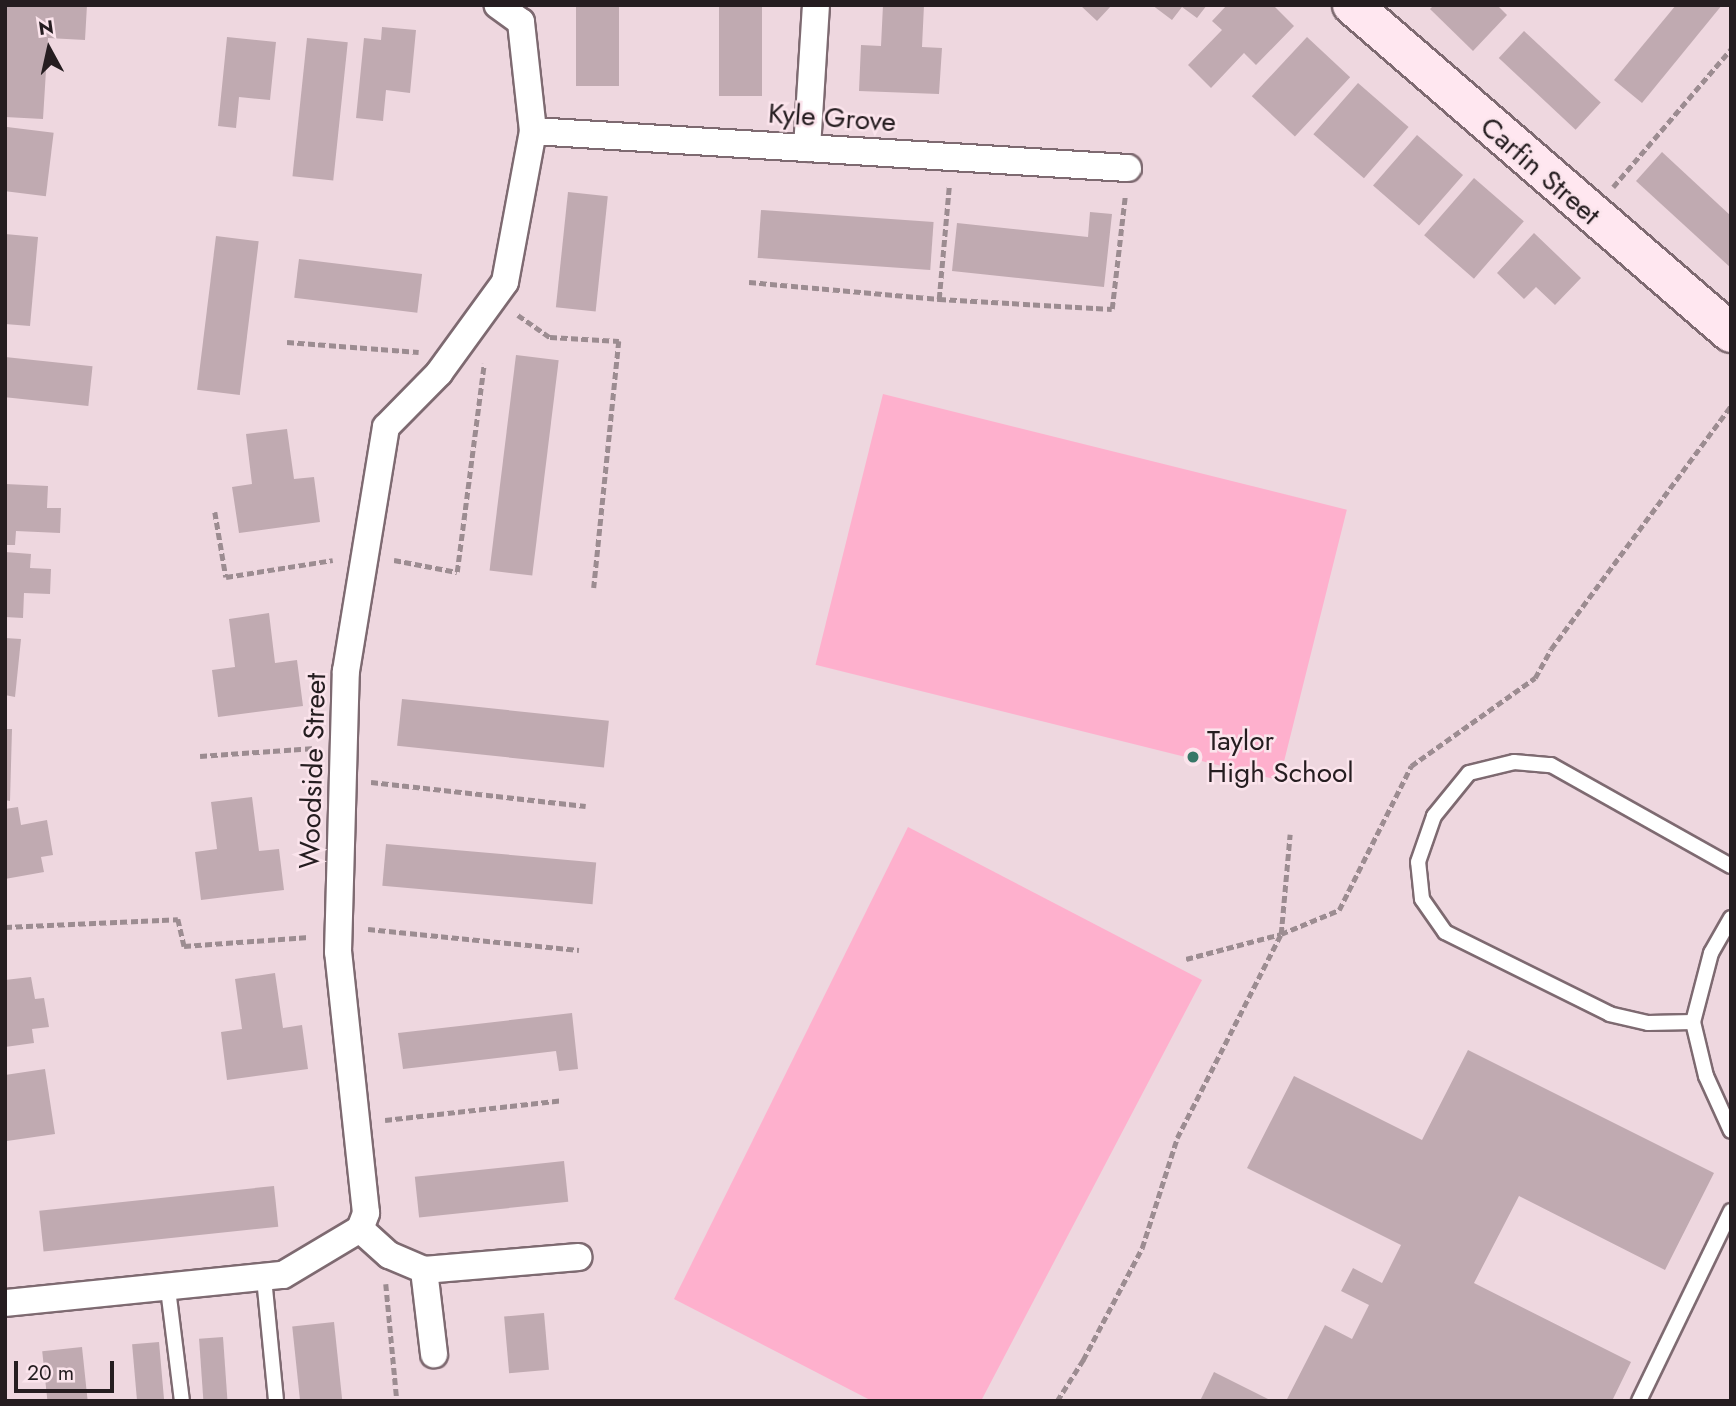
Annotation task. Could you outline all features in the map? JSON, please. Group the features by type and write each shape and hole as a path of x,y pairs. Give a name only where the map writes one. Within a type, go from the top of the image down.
{"main road":[{"name":"Carfin Street","path":"1352,5 1590,214 1731,333"}],"street":[{"name":"Woodside Street","path":"360,1229 366,1213 339,926 346,671 386,427 452,355 505,282 533,131 521,22 498,5"},
{"path":"807,148 816,5"},
{"name":"Kyle Grove","path":"533,131 1128,168"},
{"path":"5,1303 264,1278 303,1265 360,1229 389,1255 424,1270 578,1257"},
{"path":"424,1270 434,1354"}],"lane":[{"path":"1693,1022 1648,1023 1611,1014 1445,932 1422,899 1418,862 1434,816 1469,773 1514,762 1551,765 1731,866"},
{"path":"1731,918 1711,953 1693,1022 1706,1076 1731,1132"},
{"path":"1639,1401 1731,1211"},
{"path":"264,1278 276,1401"},
{"path":"168,1289 181,1401"}],"path":[{"path":"1590,214 1731,49"},
{"path":"939,299 953,157"},
{"path":"749,282 939,299 1112,309 1128,168"},
{"path":"493,298 550,337 619,341 594,588"},
{"path":"287,342 452,355"},
{"path":"1186,959 1281,934 1339,911 1411,766 1535,678 1551,649 1731,406"},
{"path":"200,757 344,745"},
{"path":"343,779 586,806"},
{"path":"1057,1401 1083,1360 1142,1248 1177,1138 1281,934 1290,834"},
{"path":"5,927 178,919 184,946 311,937 339,926 579,950"},
{"path":"358,1122 562,1100"},
{"path":"389,1255 386,1286 397,1401"}],"shaded area":[{"path":"883,394 1347,510 1279,780 816,665"},
{"path":"908,827 1202,980 981,1401 872,1401 674,1299"}],"building":[{"path":"5,5 87,5 85,40 48,38 43,119 5,117"},
{"path":"576,5 619,5 619,86 576,86"},
{"path":"719,5 762,5 762,96 719,96"},
{"path":"883,5 924,5 922,47 942,48 939,94 859,91 861,45 881,46"},
{"path":"1080,5 1112,5 1097,21"},
{"path":"1152,5 1207,5 1197,18 1182,7 1172,20"},
{"path":"1227,5 1273,5 1294,26 1256,65 1244,53 1211,88 1188,65 1222,30 1212,21"},
{"path":"1434,5 1497,5 1507,15 1473,51 1430,9"},
{"path":"1676,5 1722,5 1642,103 1614,80"},
{"path":"382,27 416,30 410,93 386,90 383,121 356,118 364,38 381,40"},
{"path":"1524,31 1601,103 1576,130 1499,58"},
{"path":"227,37 276,42 270,100 239,97 236,128 218,126"},
{"path":"1307,37 1350,77 1295,136 1252,96"},
{"path":"307,38 348,42 333,181 292,176"},
{"path":"1358,83 1409,127 1364,178 1313,134"},
{"path":"7,127 54,133 46,196 5,191"},
{"path":"1417,135 1463,175 1419,226 1373,186"},
{"path":"1662,152 1731,216 1731,268 1636,181"},
{"path":"1474,178 1524,221 1474,279 1424,235"},
{"path":"568,192 608,196 596,312 556,307"},
{"path":"761,210 934,222 930,270 758,258"},
{"path":"1090,212 1112,214 1104,287 952,271 957,223 1088,237"},
{"path":"1534,233 1581,278 1555,305 1536,287 1524,299 1497,273"},
{"path":"5,234 38,237 30,326 5,324"},
{"path":"216,236 259,241 240,395 197,390"},
{"path":"299,259 422,274 417,313 294,298"},
{"path":"516,355 559,360 532,576 490,570"},
{"path":"5,357 93,366 88,406 5,397"},
{"path":"287,429 294,479 314,477 320,522 239,533 232,487 252,484 246,434"},
{"path":"5,484 48,486 47,508 61,508 60,533 16,531 15,545 5,545"},
{"path":"5,552 31,554 30,568 51,569 50,594 24,593 23,618 5,617"},
{"path":"269,613 275,663 297,660 303,706 218,717 212,670 235,667 229,619"},
{"path":"5,638 21,639 15,697 5,695"},
{"path":"402,699 609,721 604,767 397,746"},
{"path":"5,729 12,729 10,801 5,800"},
{"path":"252,797 259,851 279,849 284,890 201,900 195,852 217,849 211,802"},
{"path":"18,807 21,825 47,820 53,855 41,857 44,872 5,879 5,809"},
{"path":"386,844 596,862 593,904 382,886"},
{"path":"275,973 283,1028 302,1025 308,1069 227,1080 221,1032 242,1029 235,979"},
{"path":"31,977 35,999 44,998 49,1027 32,1029 34,1043 5,1047 5,980"},
{"path":"572,1013 578,1069 559,1071 556,1051 403,1069 398,1033"},
{"path":"1468,1050 1714,1173 1665,1270 1519,1196 1474,1283 1631,1362 1612,1401 1286,1401 1325,1325 1352,1339 1369,1305 1341,1291 1353,1268 1382,1283 1401,1245 1247,1168 1294,1076 1422,1140"},
{"path":"45,1069 55,1134 7,1141 5,1075"},
{"path":"564,1161 568,1202 419,1217 415,1177"},
{"path":"274,1186 278,1227 44,1251 39,1211"},
{"path":"544,1313 549,1370 509,1373 504,1316"},
{"path":"334,1322 342,1401 300,1401 292,1326"},
{"path":"223,1337 227,1401 203,1401 199,1339"},
{"path":"159,1342 164,1401 137,1401 132,1344"},
{"path":"82,1347 88,1401 47,1401 42,1351"},
{"path":"1214,1372 1272,1401 1200,1401"}],"place":[{"name":"Taylor High School","path":"1193,757"}]}
